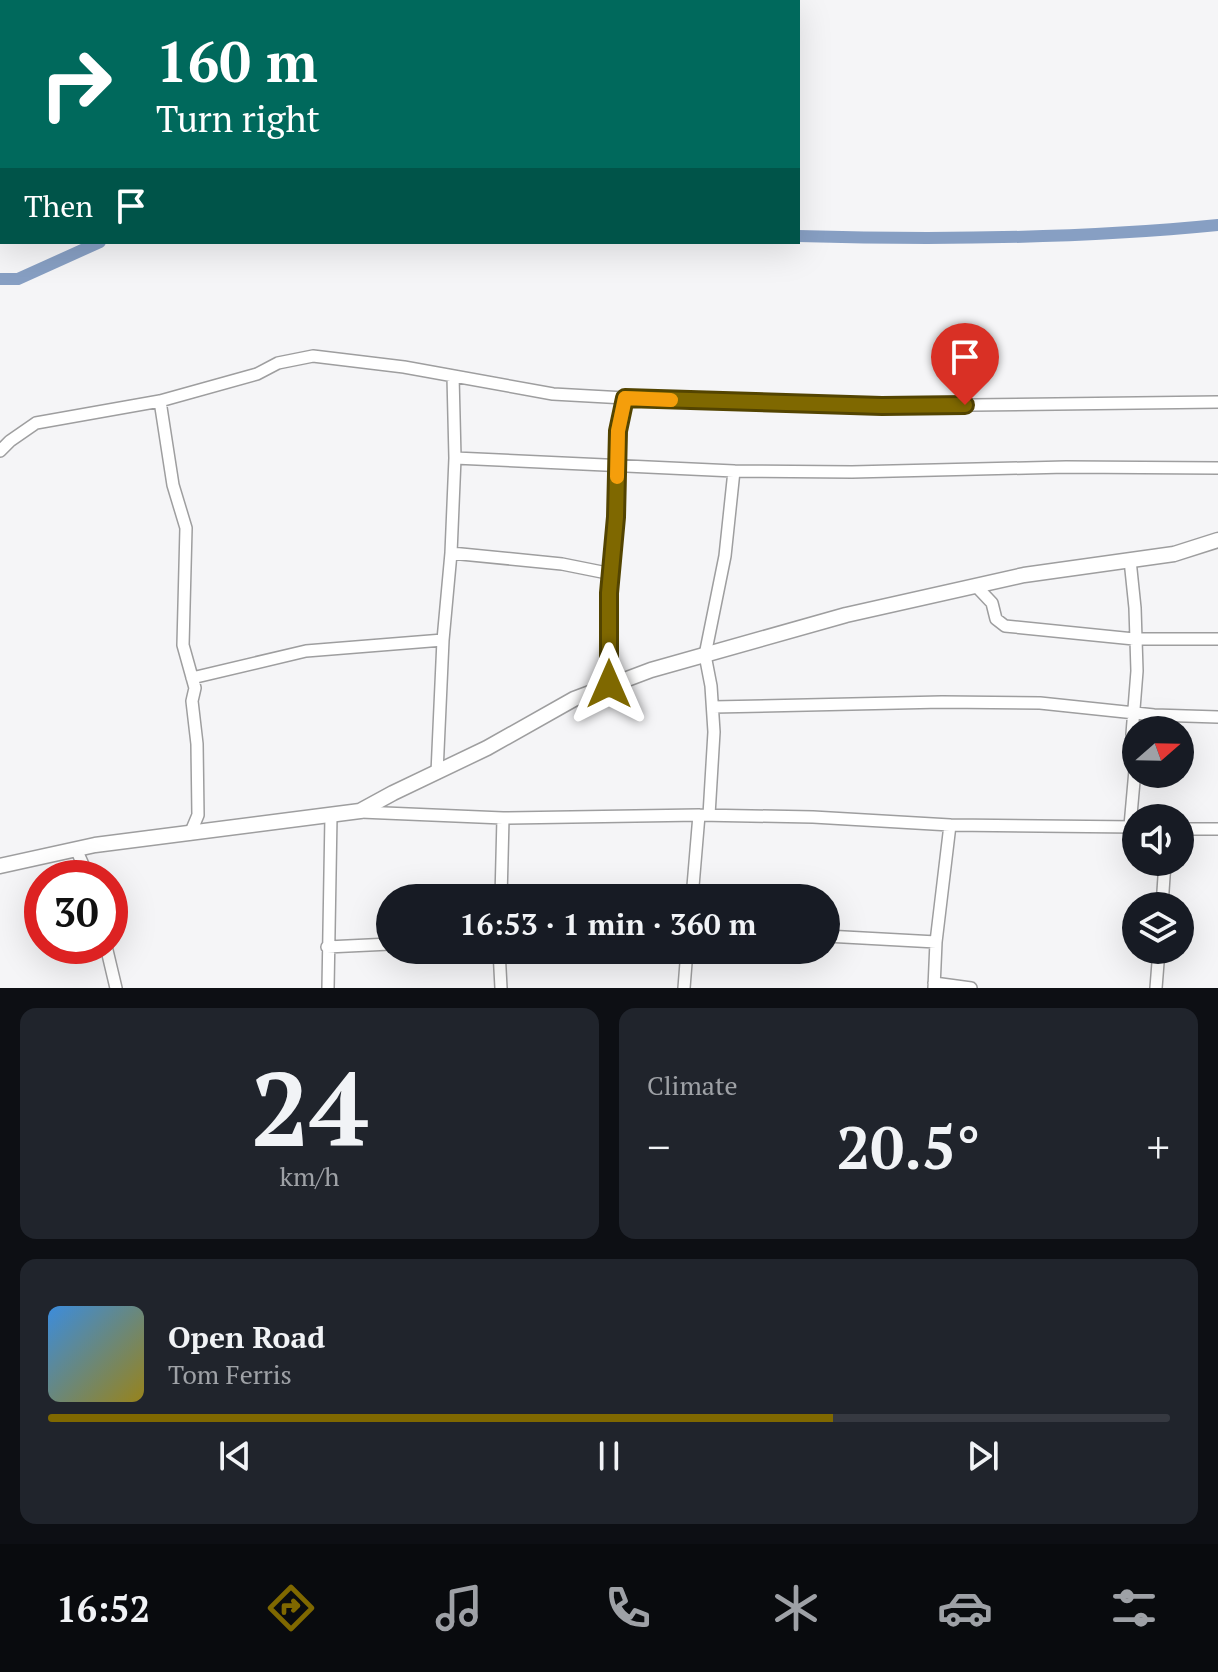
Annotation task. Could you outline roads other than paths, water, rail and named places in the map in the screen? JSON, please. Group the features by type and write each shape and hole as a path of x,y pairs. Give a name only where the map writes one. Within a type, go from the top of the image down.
{"main road":[{"path":"0,866 76,849 360,811 487,748 574,699 609,684 846,615 1073,566 1174,554 1218,540"}],"street":[{"path":"0,451 36,423 160,401 257,374 278,363 313,356 553,394 625,398 882,406 1218,402"},
{"path":"437,773 455,458 453,376"},
{"path":"609,684 609,593 618,431 625,398"},
{"path":"160,401 173,485 186,528 183,645 195,688 192,701 197,744 198,815 190,834"},
{"path":"455,458 734,471 1218,468"},
{"path":"694,884 704,815 713,707 705,655 725,556 734,471"},
{"path":"451,553 562,564 612,574"},
{"path":"1130,560 1137,671 1132,734 1134,804"},
{"path":"976,586 992,603 996,619 1005,626 1134,639 1218,639"},
{"path":"192,678 306,651 443,640"},
{"path":"713,707 1040,703 1135,713 1218,717"},
{"path":"360,811 503,818 704,815 813,817 950,825 1122,826"},
{"path":"328,988 331,816"},
{"path":"501,884 503,818"},
{"path":"950,825 934,985 971,988"},
{"path":"1194,829 1218,829"},
{"path":"76,849 81,860"},
{"path":"840,937 936,942"},
{"path":"327,947 376,945"},
{"path":"110,964 116,988"},
{"path":"500,964 501,988"},
{"path":"684,988 686,964"},
{"path":"1156,988 1158,964"}],"waterway":[{"path":"800,236 1008,237 1218,225"},
{"path":"0,279 18,279 96,244"}]}
